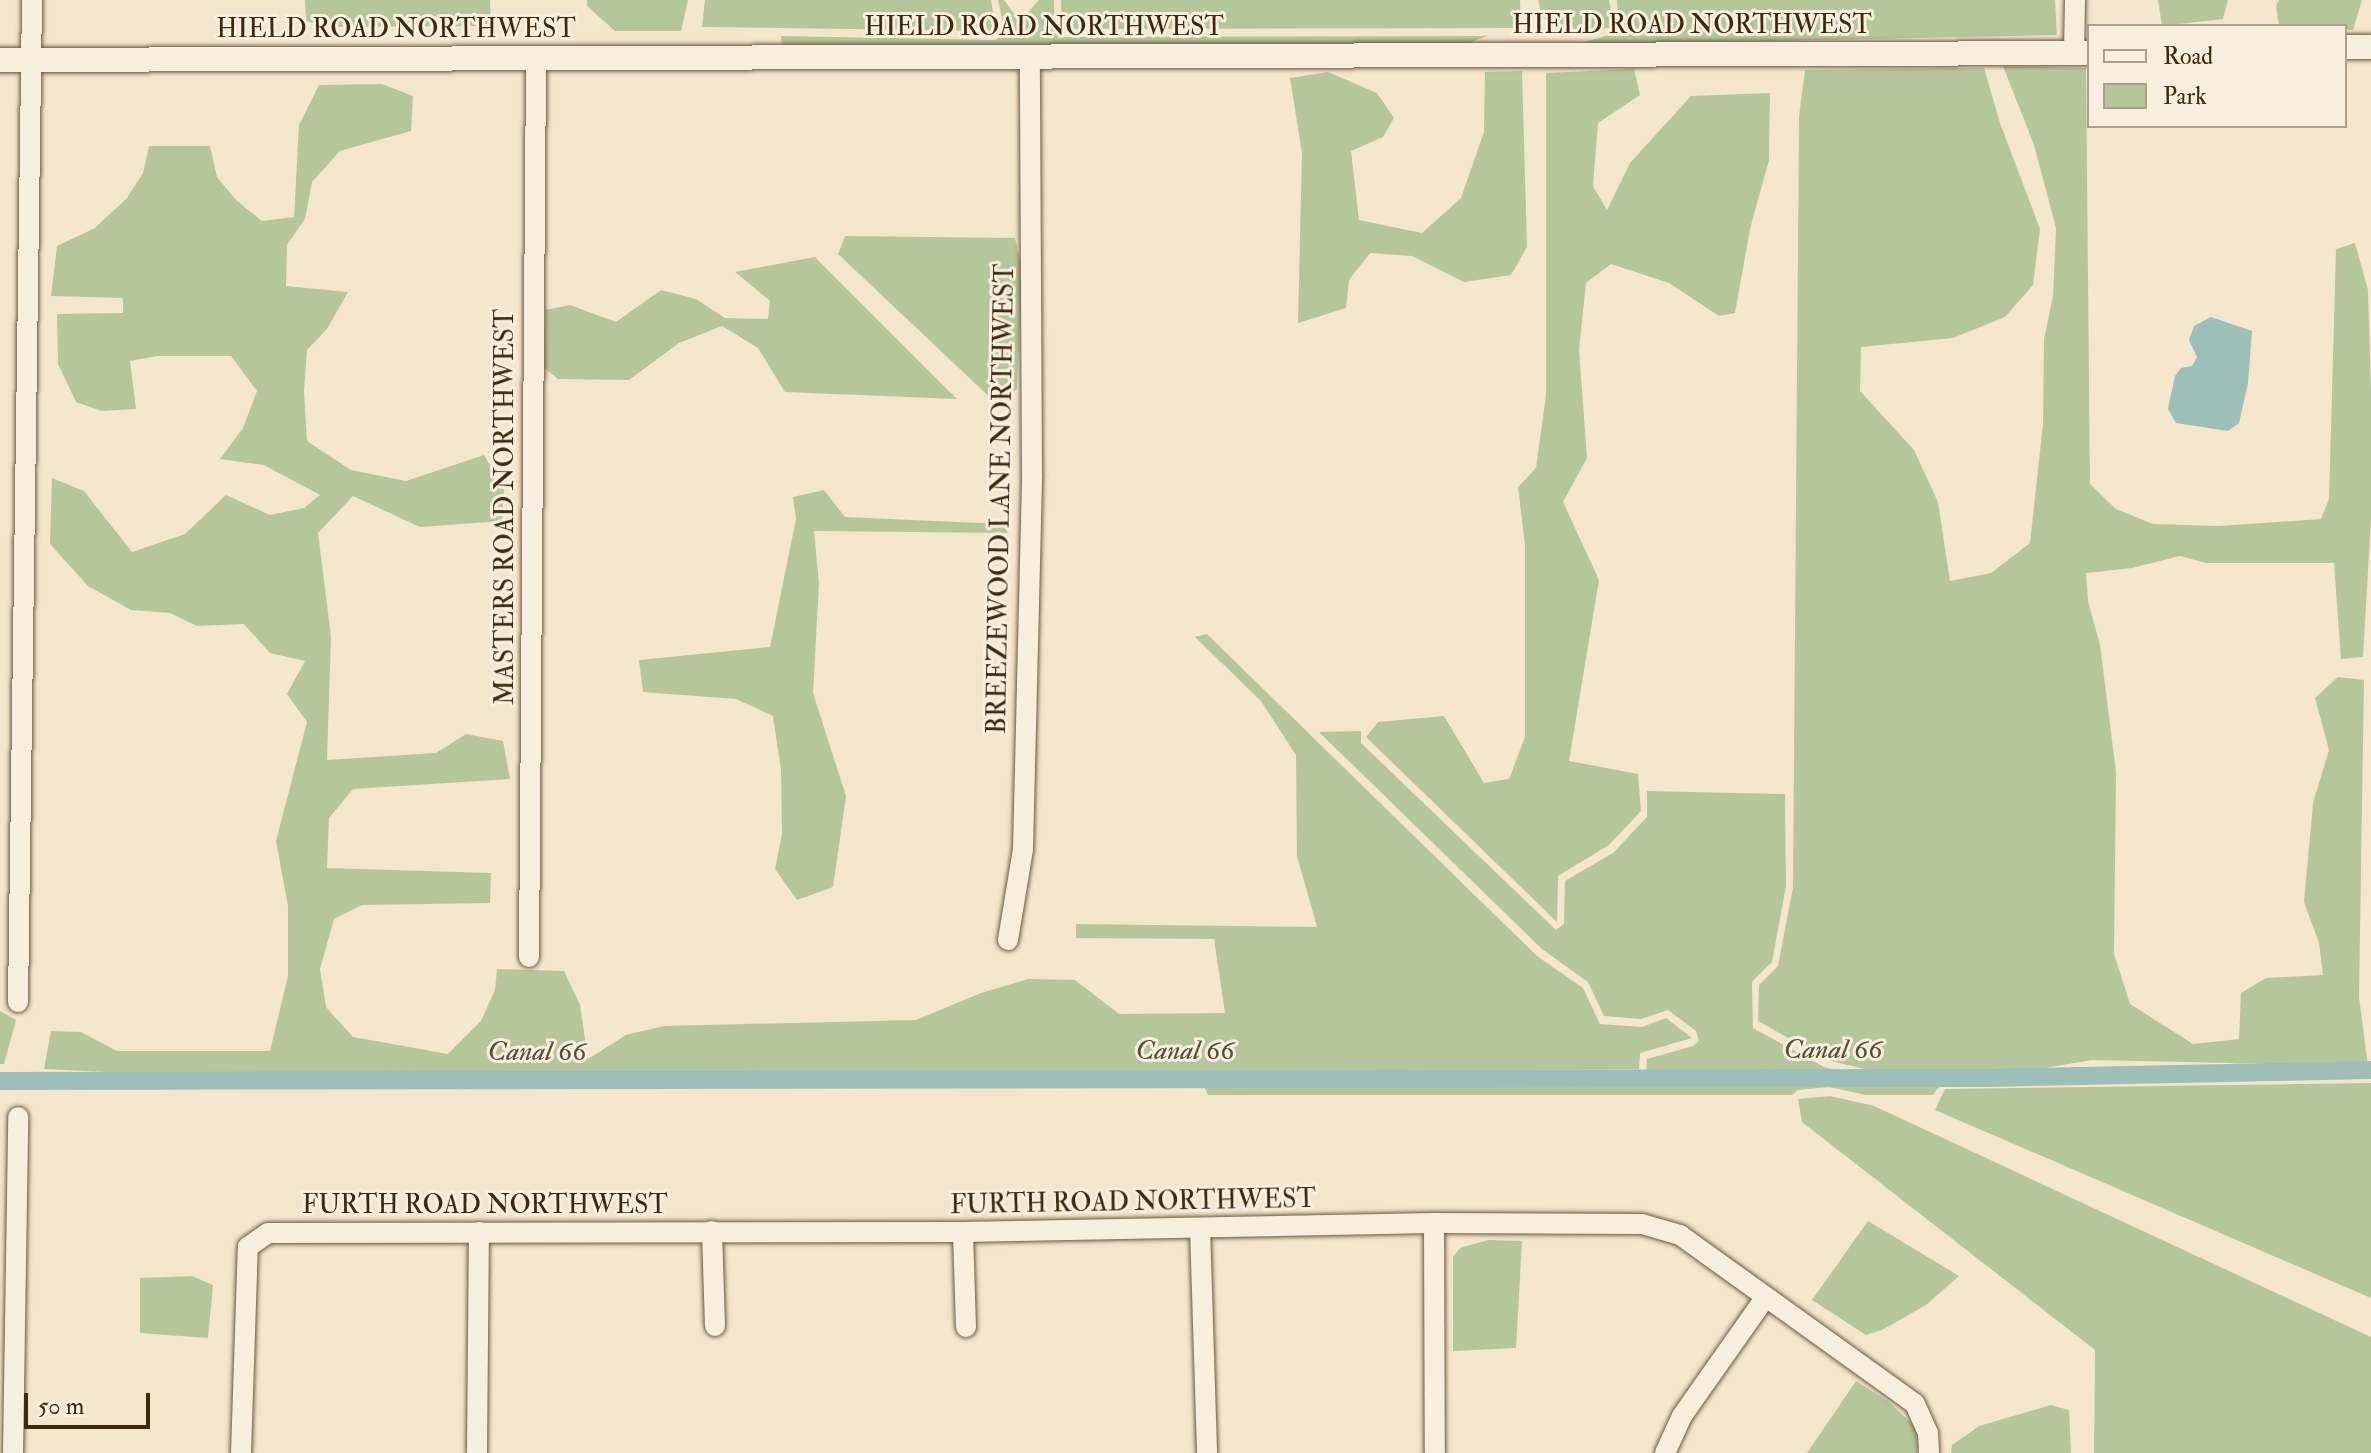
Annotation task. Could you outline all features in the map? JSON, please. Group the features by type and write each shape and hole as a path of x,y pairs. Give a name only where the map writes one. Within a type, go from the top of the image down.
{"street":[{"path":"18,1002 32,0"},
{"path":"2075,0 2082,53"},
{"path":"2347,47 2371,47"},
{"name":"HIELD ROAD NORTHWEST","path":"0,60 2082,53"},
{"name":"BREEZEWOOD LANE NORTHWEST","path":"1008,940 1023,849 1024,820 1032,475 1030,56"},
{"name":"MASTERS ROAD NORTHWEST","path":"529,957 536,58"},
{"path":"13,1453 8,1230 18,1117"},
{"path":"1434,1223 1435,1453"},
{"name":"FURTH ROAD NORTHWEST","path":"241,1453 248,1247 268,1233 963,1232 1434,1223 1642,1224 1680,1235 1915,1404 1928,1433 1929,1453"},
{"path":"1200,1228 1207,1453"},
{"path":"712,1231 715,1326"},
{"path":"477,1453 479,1232"},
{"path":"963,1232 966,1327"},
{"path":"1665,1453 1682,1416 1765,1298"}],"green space":[{"path":"305,0 490,0 491,26 324,27 306,21"},
{"path":"587,0 688,0 681,31 615,31 587,6"},
{"path":"705,0 991,0 996,31 702,27"},
{"path":"998,0 1004,0 1020,22 1039,0 1054,0 1055,29 1062,37 1487,36 1467,44 782,47 781,36 996,40 1004,29"},
{"path":"1061,0 1520,0 1521,28 1062,29"},
{"path":"1538,0 1609,0 1614,27 1572,34 1542,17"},
{"path":"1617,0 2055,0 2057,35 1574,45 1619,32"},
{"path":"2158,0 2228,0 2223,19 2162,24"},
{"path":"2279,0 2362,0 2353,30 2347,30 2347,24 2279,24 2276,6"},
{"path":"2003,66 2086,68 2090,484 2116,509 2153,524 2219,526 2321,519 2329,499 2336,249 2355,243 2368,290 2371,390 2371,519 2363,657 2341,659 2334,563 2206,563 2180,556 2132,568 2086,573 2088,601 2100,645 2116,772 2114,954 2130,1004 2193,1044 2239,1039 2241,993 2266,978 2323,975 2319,943 2304,902 2313,803 2329,750 2315,698 2338,677 2364,680 2359,997 2368,1066 2092,1060 2039,1069 1873,1071 1827,1060 1758,1021 1759,985 1778,966 1793,887 1799,116 1805,70 1984,68 2000,123 2040,229 2033,285 2005,317 1953,338 1861,347 1860,391 1914,450 1938,502 1950,581 1991,573 2030,543 2043,424 2044,339 2053,296 2056,228 2034,145"},
{"path":"1634,69 1640,95 1598,123 1593,186 1607,210 1630,163 1691,96 1770,93 1769,160 1750,229 1735,313 1719,316 1669,283 1611,264 1586,283 1579,350 1587,458 1563,502 1599,580 1569,761 1638,774 1641,811 1609,845 1558,876 1557,922 1366,737 1378,722 1444,716 1484,783 1509,779 1525,737 1525,545 1518,487 1536,468 1546,395 1546,73"},
{"path":"1522,71 1527,247 1511,275 1464,282 1412,256 1370,253 1349,280 1346,308 1298,323 1302,153 1290,78 1328,72 1377,93 1394,118 1383,137 1351,151 1359,220 1422,233 1461,198 1484,132 1485,72"},
{"path":"382,84 413,96 411,131 340,151 312,182 305,219 287,245 286,286 348,292 327,329 307,350 304,391 307,441 351,470 406,481 484,455 504,489 502,521 420,527 353,496 318,533 331,637 327,760 436,753 466,734 503,741 510,779 353,789 329,818 327,868 491,873 490,903 362,905 334,919 320,969 326,1007 353,1037 448,1054 481,1021 495,990 497,969 564,971 580,1005 588,1059 626,1035 664,1026 916,1020 981,993 1028,979 1075,980 1119,1014 1225,1013 1214,939 1076,938 1076,924 1317,927 1297,856 1296,755 1261,701 1195,637 1207,634 1537,956 1583,988 1600,1024 1642,1027 1666,1018 1692,1038 1640,1053 1639,1069 170,1075 44,1069 51,1031 81,1032 117,1051 270,1051 288,976 288,906 276,841 307,722 287,694 305,661 270,653 244,624 197,626 170,613 131,610 88,586 50,544 52,478 84,491 132,552 185,534 226,495 270,515 304,508 320,495 264,465 220,459 243,428 257,391 231,356 157,356 130,361 136,409 102,411 76,402 58,364 57,314 123,313 123,298 51,296 57,246 95,228 127,198 143,173 149,146 210,146 217,177 236,200 262,221 294,217 299,125 319,85"},
{"path":"845,236 1015,238 1022,270 1017,389 998,405 838,254"},
{"path":"815,257 957,399 785,392 758,348 722,326 679,343 629,380 558,379 544,368 545,310 570,305 616,322 661,290 696,299 725,318 768,319 770,301 735,272"},
{"path":"824,490 845,517 1003,524 1008,533 814,531 819,583 813,693 846,796 833,887 797,900 775,869 782,834 781,770 773,716 736,699 643,692 639,660 770,647 796,519 793,497"},
{"path":"1361,731 1361,743 1556,930 1564,924 1565,881 1613,853 1647,817 1647,791 1785,794 1786,886 1772,962 1752,982 1753,1028 1824,1067 1873,1080 2039,1077 2092,1069 2104,1069 2104,1079 1944,1081 1933,1095 1866,1095 1829,1087 1798,1090 1792,1095 1208,1095 1201,1079 1639,1077 1646,1072 1647,1059 1693,1046 1699,1041 1696,1031 1668,1010 1641,1019 1604,1016 1588,982 1542,949 1319,732"},
{"path":"0,1011 16,1020 4,1064 0,1064"},
{"path":"2371,1083 2371,1298 1935,1110 1945,1089"},
{"path":"1830,1096 1874,1106 2371,1337 2371,1453 2094,1453 2095,1350 1802,1122 1798,1099"},
{"path":"1868,1221 1959,1276 1926,1305 1882,1330 1866,1335 1812,1300"},
{"path":"1488,1240 1522,1241 1516,1348 1453,1351 1453,1257 1460,1248"},
{"path":"192,1276 213,1285 208,1338 140,1333 140,1278"},
{"path":"1856,1381 1889,1402 1916,1428 1917,1453 1807,1453"},
{"path":"2051,1405 2069,1410 2071,1453 1951,1453 1952,1445 1979,1426"}],"water":[{"path":"2211,317 2252,331 2248,383 2239,423 2228,431 2176,423 2168,409 2175,376 2181,368 2192,366 2197,357 2189,340 2194,326"}],"waterway":[{"name":"Canal 66","path":"0,1081 1988,1078 2371,1070"}]}
